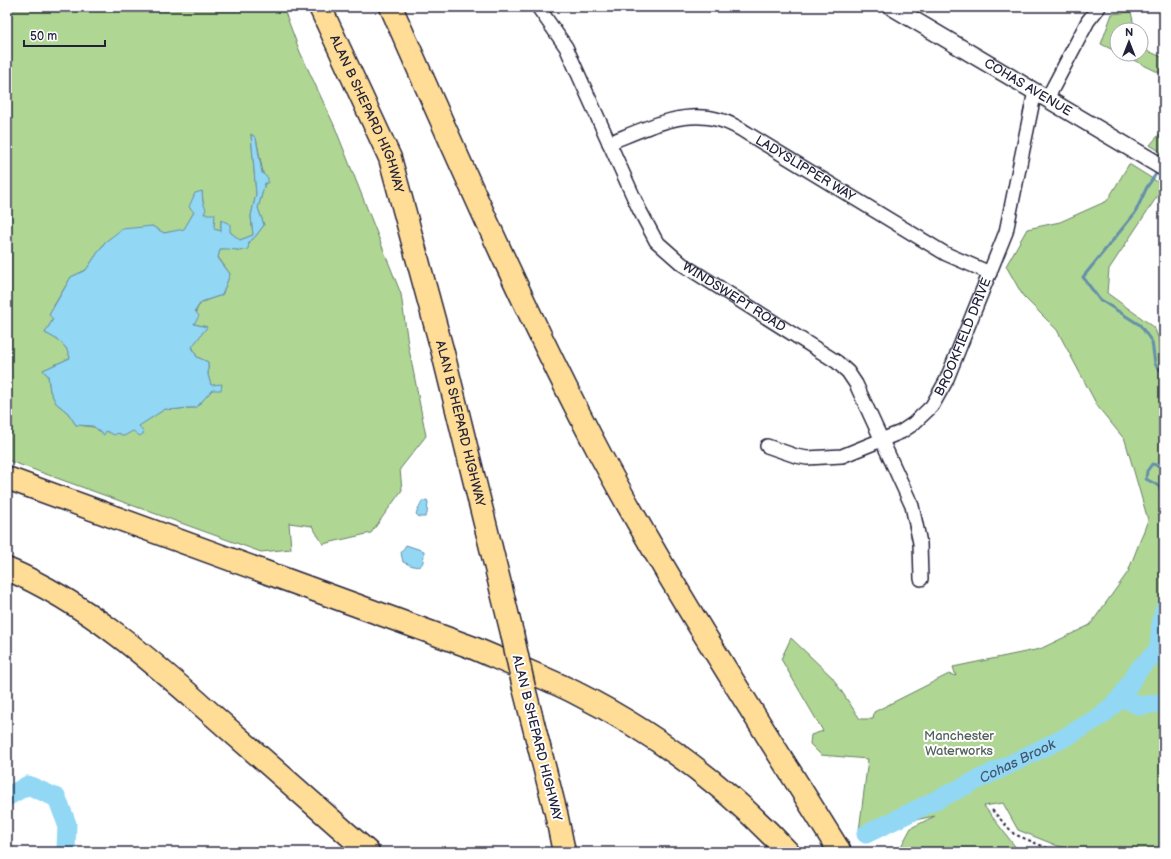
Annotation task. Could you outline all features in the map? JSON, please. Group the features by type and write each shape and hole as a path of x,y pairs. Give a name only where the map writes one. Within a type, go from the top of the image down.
{"highway":[{"name":"ALAN B SHEPARD HIGHWAY","path":"320,7 390,158 443,353 512,633 524,688 556,813 564,852"},
{"path":"391,7 534,323 602,458 664,568 840,852"},
{"path":"7,478 471,647 548,680 609,711 672,751 732,798 788,852"},
{"path":"7,569 44,587 77,607 139,651 368,852"}],"street":[{"name":"WINDSWEPT ROAD","path":"538,7 566,47 639,209 656,241 682,264 837,362 848,372 856,384 912,506 917,523 920,543 922,580"},
{"name":"COHAS AVENUE","path":"892,7 1164,168"},
{"name":"BROOKFIELD DRIVE","path":"767,446 796,456 819,458 842,456 882,440 913,424 923,415 940,394 1002,246 1041,95 1088,21 1099,7"},
{"name":"LADYSLIPPER WAY","path":"609,142 676,118 698,117 720,120 750,135 946,254 990,273"}],"path":[{"path":"992,810 1014,834 1041,846 1060,852"}],"green space":[{"path":"7,7 283,7 300,52 334,125 401,294 408,344 426,436 400,469 402,490 371,533 323,544 312,526 289,523 291,549 261,552 7,460","holes":["251,134 256,138 265,183 258,208 264,225 255,237 241,251 230,248 220,249 218,257 230,274 222,295 209,299 201,304 198,307 195,316 194,324 207,327 192,346 197,357 208,362 208,375 212,390 196,408 173,410 165,409 124,435 100,428 76,425 68,413 56,403 50,391 48,376 43,370 70,358 67,349 57,340 45,333 53,319 49,314 71,277 86,270 105,242 152,226 164,233 184,230 194,212 202,191 204,214 213,229 221,231 221,220 230,232 240,240 253,235 251,216 256,194"]},
{"path":"1131,12 1133,22 1109,22 1112,14"},
{"path":"1109,22 1109,48 1101,44"},
{"path":"1149,51 1164,58 1164,75 1137,62 1149,62"},
{"path":"1164,129 1164,154 1150,145"},
{"name":"Manchester Waterworks","path":"1129,164 1164,186 1109,269 1107,293 1154,327 1164,352 1164,852 1082,852 1058,846 1018,830 1003,803 984,806 1017,849 1017,852 898,852 911,828 935,816 859,831 868,759 821,755 810,744 811,735 823,731 781,659 791,638 832,677 860,719 873,719 874,712 949,674 956,676 953,667 1040,649 1090,625 1128,572 1148,520 1125,440 1098,407 1057,330 1023,296 1006,266 1027,229 1060,222 1107,201"}],"water":[{"path":"251,134 256,138 262,173 268,178 268,183 265,183 258,208 264,225 249,242 248,249 220,249 218,258 230,274 222,295 201,302 195,311 199,316 194,324 207,327 192,347 197,357 208,362 208,375 211,385 222,384 221,390 212,390 196,408 173,410 165,409 139,426 144,433 140,436 133,431 124,436 118,433 114,435 106,431 104,435 93,426 76,425 68,413 56,403 50,391 48,376 43,370 70,358 67,349 64,346 45,333 53,319 49,315 71,277 86,270 105,242 122,229 152,226 164,233 184,229 194,212 189,207 195,193 202,191 203,203 206,209 204,214 215,214 214,229 221,231 221,220 230,224 230,232 240,240 253,235 251,216 256,194"},
{"path":"427,500 427,514 425,517 419,517 416,514 422,501"},
{"path":"406,545 424,551 422,565 417,567 403,562 401,553"}],"waterway":[{"path":"1156,174 1147,187 1135,213 1083,277 1099,299 1140,325 1152,342 1155,364 1164,374"},
{"path":"1164,405 1164,419"},
{"path":"1164,467 1152,464 1147,471 1146,479 1159,486 1164,501"},
{"name":"Cohas Brook","path":"866,834 1066,737 1104,714 1121,697 1139,669 1159,649 1161,622 1164,610"},
{"name":"Cohas Brook","path":"1121,697 1140,706 1164,702"},
{"name":"Cohas Brook","path":"7,797 28,785 57,798 67,824 66,849 69,852"}]}
